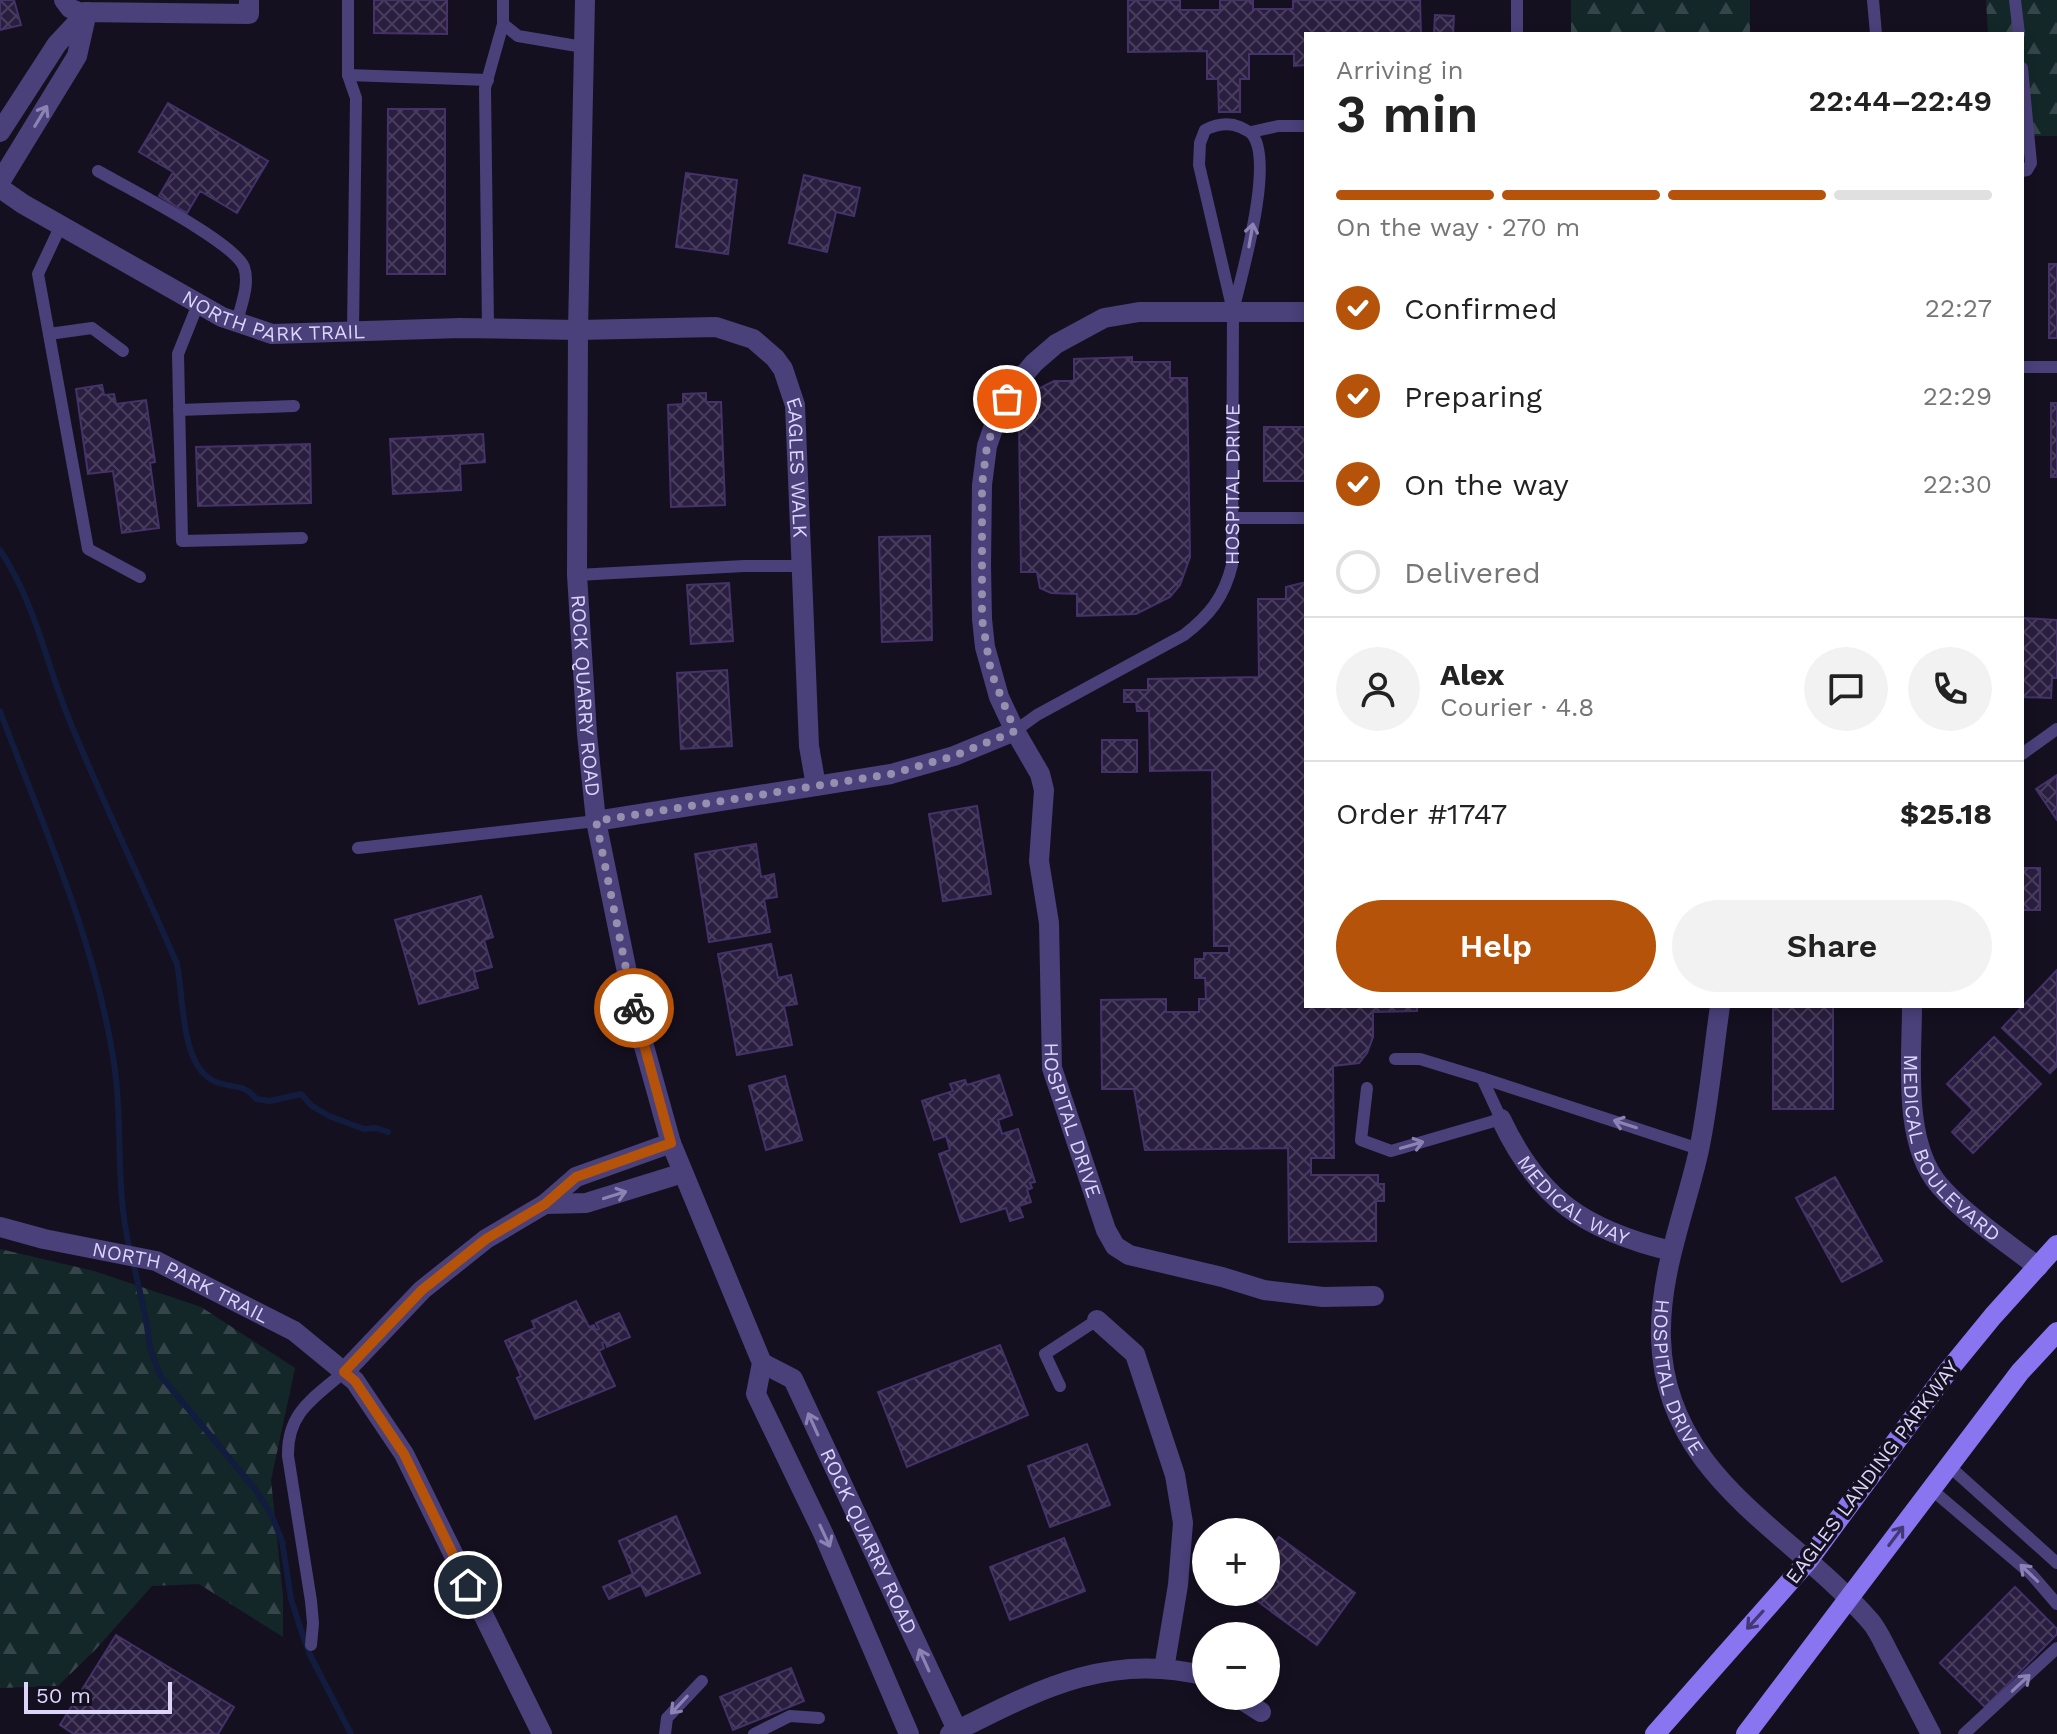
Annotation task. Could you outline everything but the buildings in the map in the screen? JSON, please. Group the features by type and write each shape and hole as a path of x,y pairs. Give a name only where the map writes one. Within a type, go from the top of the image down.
{"main road":[{"name":"EAGLES LANDING PARKWAY","path":"1655,1734 1807,1562 1948,1371 2057,1245"},
{"path":"1746,1734 2020,1372 2057,1332"}],"street":[{"path":"64,0 73,11 171,6 249,14 249,0"},
{"name":"ROCK QUARRY ROAD","path":"585,0 578,330 577,575 596,821 637,1021 671,1143 762,1363 756,1394 823,1533 909,1734"},
{"path":"0,132 57,44 87,12"},
{"path":"0,185 77,56 87,12"},
{"name":"NORTH PARK TRAIL","path":"0,185 61,225 198,304 222,317 272,334 488,328 578,330"},
{"name":"HOSPITAL DRIVE","path":"1304,312 1139,312 1104,318 1056,344 1034,363 1016,384 998,414 987,446 982,485 982,619 991,672 1015,731 1040,774 1044,790 1039,861 1049,923 1052,1068 1106,1230 1115,1246 1129,1255 1264,1290 1301,1296 1374,1296"},
{"name":"EAGLES WALK","path":"578,330 716,327 753,339 779,362 792,393 798,430 809,746 816,786"},
{"name":"HOSPITAL DRIVE","path":"596,821 816,786 928,764 1015,731"},
{"name":"HOSPITAL DRIVE","path":"1720,1008 1699,1149 1671,1251 1663,1301 1661,1342 1676,1408 1693,1445 1716,1477 1744,1506 1849,1598 1874,1626 1931,1734"},
{"name":"MEDICAL BOULEVARD","path":"1912,1008 1913,1101 1916,1133 1924,1160 1938,1183 2038,1267"},
{"name":"MEDICAL WAY","path":"1501,1119 1533,1174 1573,1212 1609,1233 1671,1251"},
{"path":"344,1372 392,1319 444,1271 486,1239 545,1204 576,1177 671,1143"},
{"path":"545,1204 586,1203 683,1173"},
{"name":"NORTH PARK TRAIL","path":"0,1227 156,1261 294,1331 355,1381 404,1454 542,1734"},
{"path":"1097,1320 1135,1354 1175,1475 1183,1523 1178,1585 1164,1669"},
{"name":"ROCK QUARRY ROAD","path":"762,1363 793,1379 955,1733"},
{"path":"955,1733 995,1711 1067,1681 1119,1668 1164,1669 1192,1674"}],"lane":[{"path":"348,0 348,75 356,98 353,331"},
{"path":"488,328 485,88 503,24 503,0"},
{"path":"1517,0 1517,32"},
{"path":"1873,0 1876,32"},
{"path":"2015,0 2019,32"},
{"path":"503,24 518,36 583,47"},
{"path":"348,75 488,80"},
{"path":"2024,89 2031,163 2024,171"},
{"name":"HOSPITAL DRIVE","path":"1015,731 1037,715 1162,649 1204,620 1226,589 1232,565 1233,311 1199,165 1200,143 1205,130 1218,124 1235,125 1251,132 1259,147 1261,180 1249,248 1233,311"},
{"path":"1251,132 1278,126 1304,126"},
{"path":"98,171 225,245 243,263 247,278 237,322"},
{"path":"61,225 38,274 88,549 140,577"},
{"path":"198,304 178,354 182,541 302,538"},
{"path":"49,334 92,328 123,351"},
{"path":"2024,367 2057,367"},
{"path":"179,410 294,406"},
{"path":"1232,518 1304,518"},
{"path":"577,575 801,566"},
{"path":"2024,753 2057,729"},
{"path":"358,848 596,821"},
{"path":"1395,1059 1420,1059 1699,1149"},
{"path":"1367,1088 1361,1140 1391,1151 1501,1119 1482,1078"},
{"path":"1060,1386 1045,1354 1097,1320"},
{"path":"311,1645 311,1601 288,1456 289,1434 297,1416 344,1372"},
{"path":"1949,1466 2057,1563"},
{"path":"1931,1489 2031,1574 2057,1604"},
{"path":"1964,1734 2057,1648"},
{"path":"665,1734 667,1718 702,1681"},
{"path":"754,1734 790,1716 819,1718"}],"green space":[{"path":"1571,0 1750,0 1750,32 1571,32"},
{"path":"1986,0 2057,0 2057,136 2024,136 2024,32 1988,32"},
{"path":"0,1249 94,1271 201,1307 295,1368 271,1480 283,1596 283,1637 199,1584 152,1586 58,1686 0,1688"}],"waterway":[{"path":"0,550 23,592 60,697 177,964 185,1028 194,1059 212,1080 246,1090 256,1099 270,1101 301,1094 312,1106 329,1116 364,1129 376,1128 388,1132"},
{"path":"0,711 65,881 104,1012 116,1081 120,1178 130,1250"},
{"path":"133,1261 150,1348 160,1375 255,1489 271,1514 282,1541 291,1599 310,1655 351,1734"}],"way so far":[{"path":"634,1008 596,821 891,774 954,756 1015,731 991,672 982,619 982,485 987,446 998,414 1007,399"}],"route":[{"path":"468,1585 404,1454 355,1381 344,1372 422,1290 486,1239 545,1204 576,1177 671,1143 634,1008"}]}
